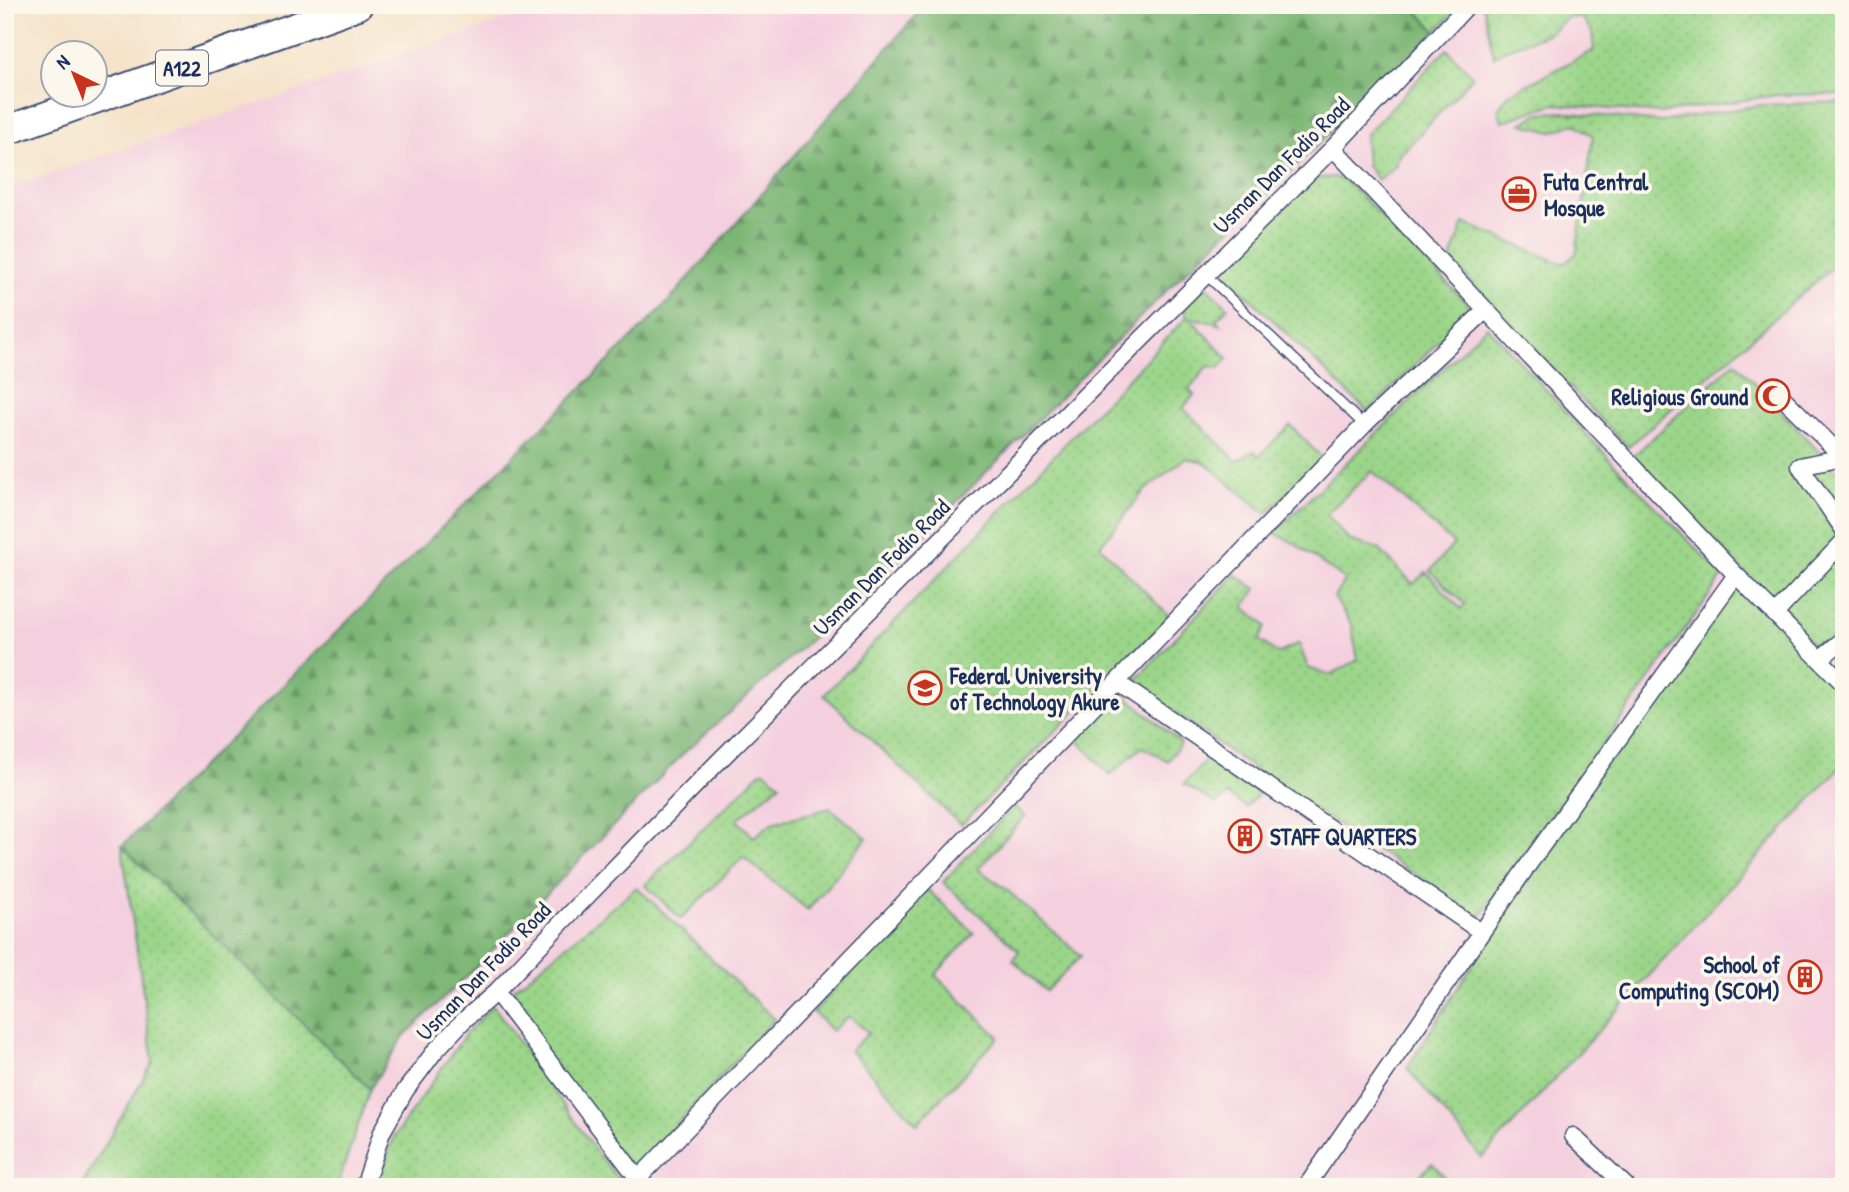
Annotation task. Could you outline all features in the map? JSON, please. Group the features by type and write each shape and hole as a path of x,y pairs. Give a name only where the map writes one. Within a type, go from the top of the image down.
{"highway":[{"name":"A122","path":"5,131 358,5"}],"street":[{"name":"Usman Dan Fodio Road","path":"364,1187 382,1132 405,1091 435,1051 463,1021 496,992 716,764 1333,148 1468,5"},
{"path":"1333,148 1736,575 1844,684"},
{"path":"496,992 641,1183 897,909 1118,683 1364,425 1486,310"},
{"path":"1779,394 1843,457 1800,466 1844,530"},
{"path":"1774,614 1844,541"},
{"path":"1306,1187 1481,932 1736,575"},
{"path":"1820,659 1844,639"},
{"path":"1118,683 1481,932"},
{"path":"1573,1136 1627,1187"}],"lane":[{"path":"1205,274 1364,425"}],"shaded area":[{"name":"Federal University of Technology Akure","path":"550,5 1844,5 1844,1187 5,1187 5,189"}],"green space":[{"path":"933,5 1411,5 1436,31 1167,290 902,557 682,755 474,969 404,1036 370,1089 122,846 668,302 917,14"},
{"path":"1411,5 1462,5 1436,31"},
{"path":"1483,5 1844,5 1844,94 1777,95 1660,113 1553,104 1502,122 1498,109 1509,94 1594,50 1592,32 1582,18 1568,17 1550,33 1504,50 1494,57"},
{"path":"1447,49 1473,77 1396,159 1396,165 1378,180 1367,166 1365,135"},
{"path":"1844,102 1844,257 1628,447 1503,319 1451,259 1464,223 1563,264 1576,254 1593,136 1575,124 1551,132 1522,124 1539,113 1563,112 1661,122 1760,105"},
{"path":"1335,177 1348,182 1472,308 1368,412 1222,271 1315,178"},
{"path":"1204,285 1228,307 1216,320 1221,325 1189,317 1228,358 1219,368 1208,366 1189,390 1194,395 1183,408 1237,461 1254,451 1260,456 1290,425 1323,459 1266,514 1204,462 1186,458 1144,491 1100,546 1170,617 961,825 824,695 1187,317 1182,305"},
{"path":"1487,326 1615,465 1723,576 1480,917 1274,783 1133,683 1235,574 1256,589 1244,607 1266,626 1259,640 1278,654 1299,643 1308,668 1330,675 1358,660 1351,624 1334,597 1345,580 1294,543 1274,533","holes":["1372,471 1454,544 1430,571 1465,604 1461,609 1426,572 1413,584 1379,549 1349,540 1326,514"]},
{"path":"1735,362 1844,479 1844,627 1818,650 1633,456"},
{"path":"1734,578 1844,686 1844,763 1482,1158 1407,1068 1603,760"},
{"path":"1119,690 1181,743 1168,761 1142,747 1110,775 1073,735"},
{"path":"1208,758 1260,793 1246,807 1227,795 1216,804 1184,784"},
{"path":"763,770 780,784 737,820 754,837 772,823 830,808 867,838 808,910 743,857 681,919 645,885"},
{"path":"1014,806 1025,816 978,869 1006,889 1081,956 1046,991 1013,960 1019,951 943,882"},
{"path":"122,846 370,1089 337,1187 81,1187 153,1062"},
{"path":"637,887 774,1019 632,1172 502,999"},
{"path":"927,889 974,933 935,975 999,1037 917,1124 850,1050 869,1033 849,1016 832,1031 813,1012"},
{"path":"493,1005 598,1154 625,1187 377,1187 394,1137 465,1035"},
{"path":"1432,1163 1454,1187 1409,1187"}],"place":[{"name":"Futa Central Mosque","path":"1519,194"},
{"name":"Religious Ground","path":"1773,396"},
{"name":"Federal University of Technology Akure","path":"925,688"},
{"name":"STAFF QUARTERS","path":"1245,836"},
{"name":"School of Computing (SCOM)","path":"1805,977"}]}
